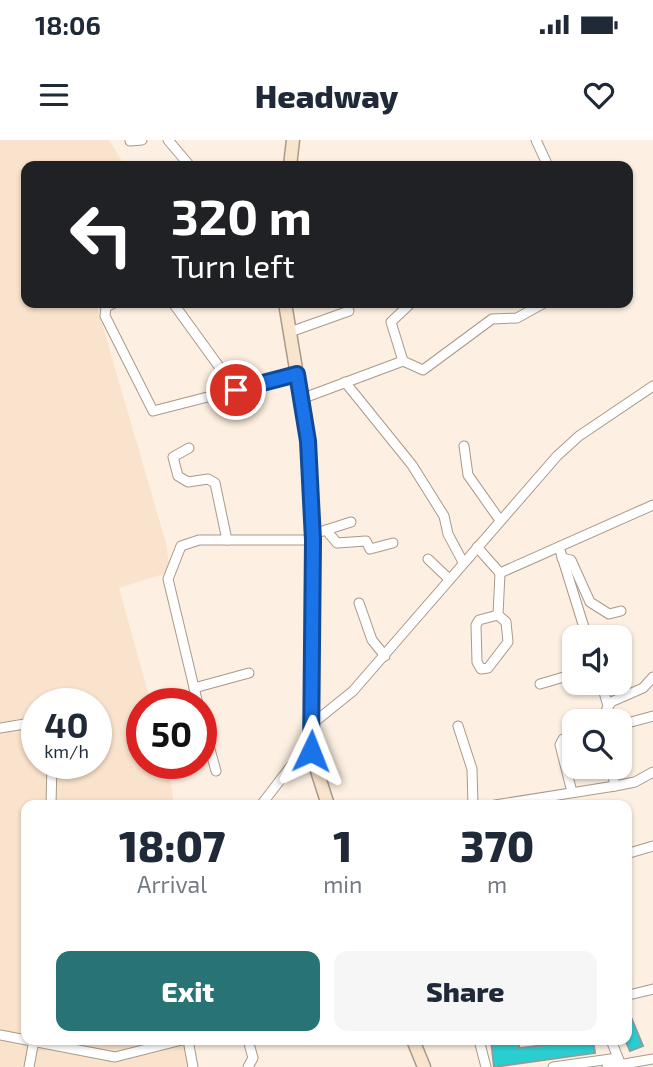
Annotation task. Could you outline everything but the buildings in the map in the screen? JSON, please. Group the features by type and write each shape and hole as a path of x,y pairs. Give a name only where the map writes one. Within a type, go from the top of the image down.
{"main road":[{"path":"291,161 293,140"},
{"path":"286,308 308,441 317,535 311,751 326,800"},
{"path":"415,1045 424,1067"}],"street":[{"path":"130,141 142,140"},
{"path":"167,140 186,161"},
{"path":"536,140 546,161"},
{"path":"106,308 105,316 151,409 159,411 297,374"},
{"path":"177,308 236,390"},
{"path":"403,361 391,322 406,308"},
{"path":"301,398 403,361 423,369 492,319 517,318 535,308"},
{"path":"290,332 349,311"},
{"path":"345,382 412,465 444,516 448,534 463,562"},
{"path":"312,724 354,691 499,519 579,436 653,386"},
{"path":"464,446 468,475 499,519"},
{"path":"189,448 173,457 178,475 188,482 208,479 215,483 227,540"},
{"path":"500,573 653,505"},
{"path":"249,673 194,688 168,579 177,553 184,544 317,535 351,522"},
{"path":"317,535 339,544 366,541 370,549 393,543"},
{"path":"477,547 500,573 498,615"},
{"path":"559,547 583,625"},
{"path":"562,558 571,560 590,603 609,614 621,611"},
{"path":"428,559 449,579"},
{"path":"359,603 372,640 385,656"},
{"path":"577,607 590,603"},
{"path":"498,615 506,622 508,642 488,668 481,669 477,662 476,625 479,620 498,615"},
{"path":"606,709 617,698 643,688 653,677"},
{"path":"540,684 562,678"},
{"path":"604,695 608,706"},
{"path":"632,722 653,716"},
{"path":"0,728 21,725"},
{"path":"458,726 472,769 473,800"},
{"path":"265,800 293,765 311,751"},
{"path":"525,800 635,782 653,772"},
{"path":"51,800 52,779"},
{"path":"569,779 572,792"},
{"path":"614,779 615,786"},
{"path":"632,852 653,846"},
{"path":"633,994 653,989"},
{"path":"0,1035 21,1039"},
{"path":"29,1067 33,1045"},
{"path":"54,1045 115,1057 162,1045"},
{"path":"189,1045 193,1067"},
{"path":"248,1067 253,1058 249,1045"},
{"path":"480,1045 486,1067"},
{"path":"613,1045 620,1061"},
{"path":"553,1067 653,1059"},
{"path":"607,1067 620,1061"}],"shaded area":[{"path":"0,140 109,140 122,161 21,161 21,308 97,308 166,543 170,572 119,588 147,688 126,688 126,779 170,779 173,800 21,800 21,1045 193,1045 195,1067 0,1067"}],"route":[{"path":"236,390 297,374 308,441 313,540 311,751"}]}
